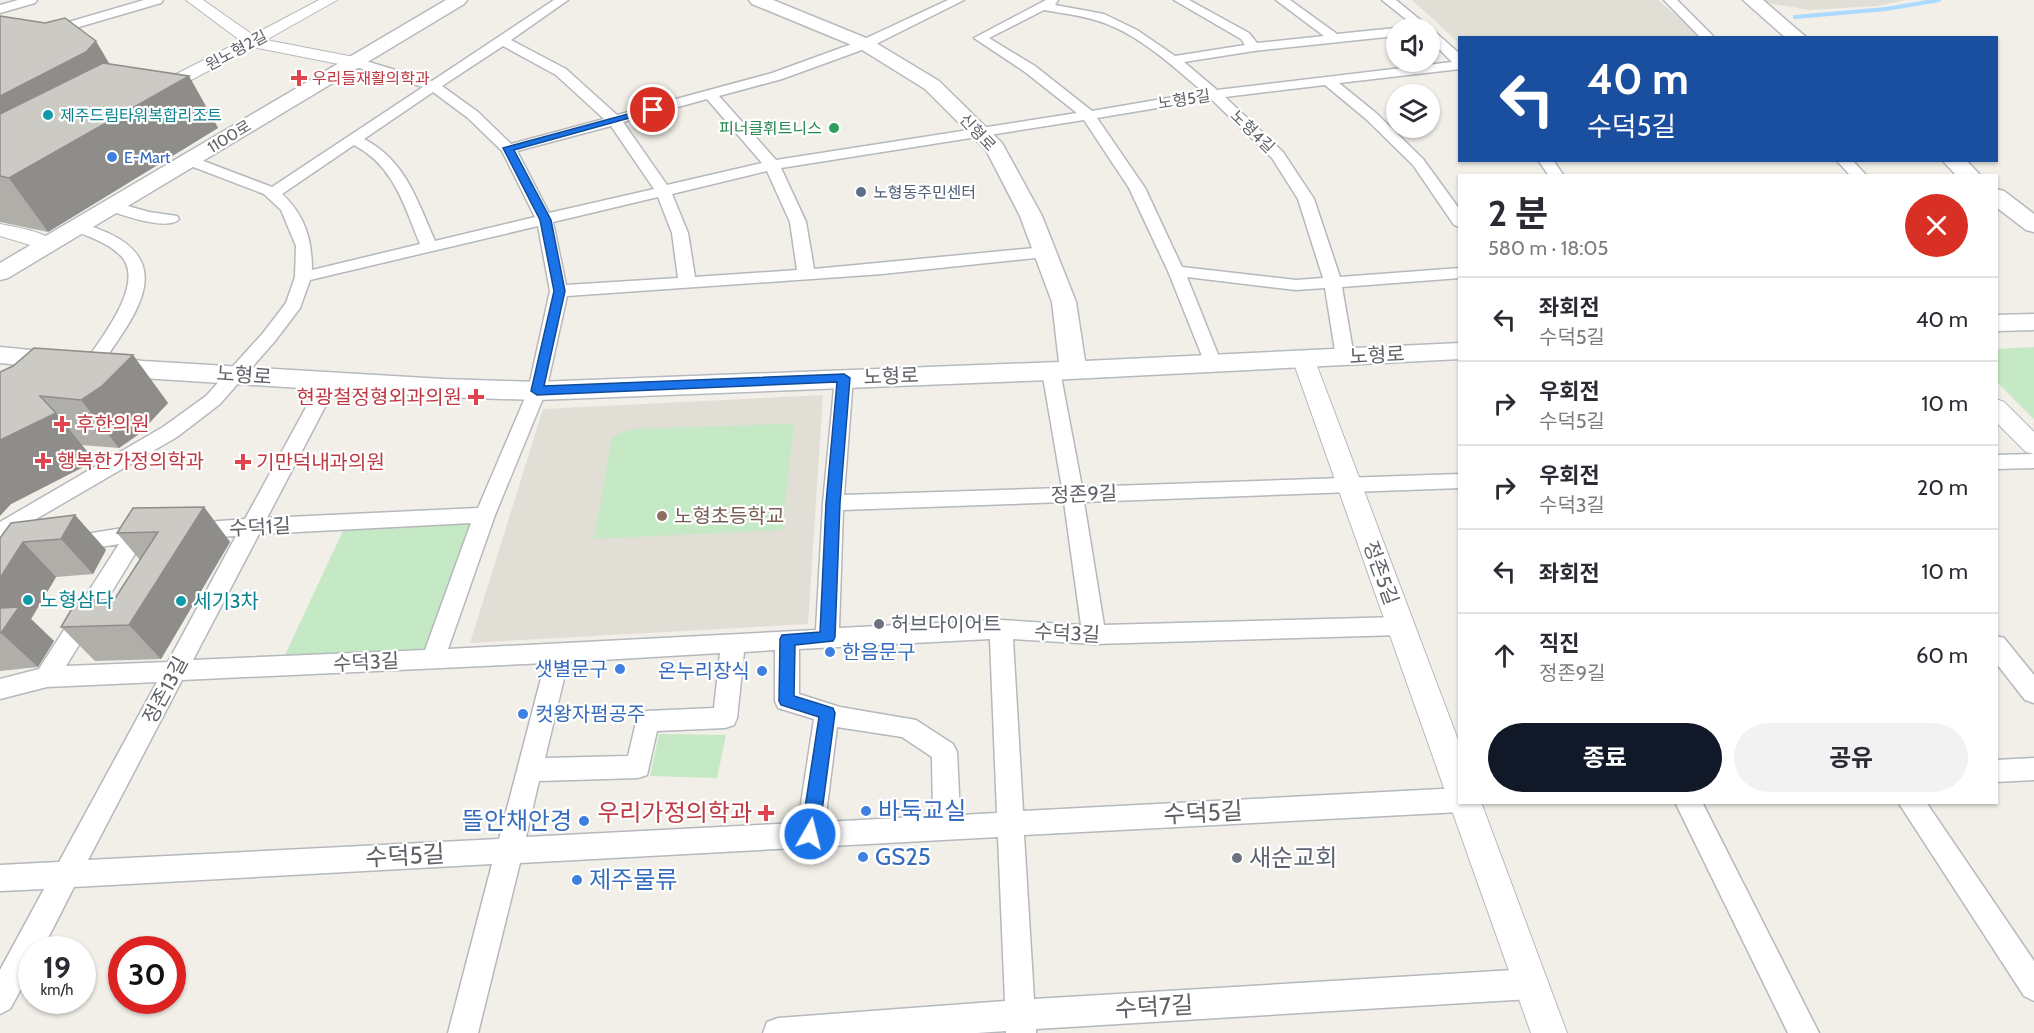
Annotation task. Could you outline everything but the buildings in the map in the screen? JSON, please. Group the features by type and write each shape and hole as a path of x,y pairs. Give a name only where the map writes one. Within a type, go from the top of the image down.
{"main road":[{"name":"1100로","path":"0,273 458,0"},
{"name":"신형로","path":"758,0 865,44 932,86 995,147 1031,216 1064,302 1062,370"},
{"path":"1752,0 1796,36"},
{"path":"1954,162 1969,174"},
{"path":"1998,197 2034,225"},
{"path":"1998,323 2034,322"},
{"name":"노형로","path":"0,355 37,360 234,375 537,391 1458,351"},
{"path":"0,362 37,360"}],"street":[{"path":"0,9 32,0"},
{"path":"0,46 64,32 158,0"},
{"path":"193,0 253,42 354,62 433,86 473,115 508,148 546,220 559,291 537,391 485,515 434,659"},
{"path":"272,194 562,0"},
{"path":"508,148 777,76 865,44 958,0"},
{"path":"1180,0 1245,36 1254,47"},
{"path":"1282,0 1306,15 1334,38"},
{"path":"1388,0 1411,18"},
{"path":"1670,0 1707,36"},
{"name":"원노형2길","path":"147,96 253,42 325,1"},
{"path":"1048,3 981,38 1030,69 1087,114 1137,188 1176,271 1212,362"},
{"name":"노형4길","path":"1048,3 1100,17 1133,33 1173,60 1214,94 1278,155 1306,199 1333,282 1345,357"},
{"path":"1173,60 1254,47 1386,33"},
{"path":"502,40 561,72 615,120 663,191 680,233 687,282"},
{"path":"1440,44 1458,62"},
{"name":"노형5길","path":"303,277 772,165 981,134 1214,94 1458,64"},
{"path":"1328,81 1371,116 1418,162 1458,219"},
{"path":"711,95 772,165 798,222 806,273"},
{"path":"355,140 376,151 402,182 429,248"},
{"path":"0,532 170,432 213,399 269,337 294,304 303,277 304,246 288,208 272,194 188,160"},
{"path":"1845,162 1858,174"},
{"path":"110,207 148,217 171,219"},
{"path":"77,226 118,246 131,256 137,270 137,286 132,302 93,364"},
{"path":"0,230 24,235 47,244"},
{"path":"559,291 882,269 1044,252"},
{"path":"1176,271 1296,285 1458,273"},
{"name":"정존5길","path":"1303,358 1458,784"},
{"path":"1062,370 1073,495 1094,636"},
{"path":"827,637 833,503 844,378"},
{"name":"정존13길","path":"0,999 330,380"},
{"path":"1998,409 2034,446"},
{"path":"1998,462 2034,461"},
{"name":"정존9길","path":"833,503 1458,481"},
{"name":"수덕1길","path":"47,547 137,533 485,515"},
{"path":"47,677 137,533"},
{"name":"수덕3길","path":"0,689 47,677 1001,629 1094,636 1400,626"},
{"path":"1001,629 1020,1024"},
{"path":"787,639 787,701 864,722 907,727 944,752 947,827"},
{"path":"530,770 638,767 647,721 725,718 733,643"},
{"path":"1998,648 2034,693"},
{"path":"463,1033 559,653"},
{"path":"810,834 827,713"},
{"path":"1998,771 2034,769"},
{"name":"수덕5길","path":"0,878 1458,800"},
{"path":"1466,804 1549,1033"},
{"path":"1689,804 1804,1033"},
{"path":"1912,804 2034,986"},
{"name":"수덕7길","path":"778,1033 1020,1024 1531,984"}],"shaded area":[{"path":"1412,0 1658,0 1701,36 1458,36 1458,42 1440,26 1440,18 1432,18"},
{"path":"1765,0 1906,0 1877,6 1810,10 1768,3"},
{"name":"노형초등학교","path":"823,395 808,624 470,643 543,409"}],"green space":[{"path":"2034,347 2034,419 1998,383 1998,349"},
{"path":"794,425 782,530 594,539 612,437 631,429"},
{"path":"485,515 433,659 280,666 347,522"},
{"path":"659,734 726,735 717,778 650,776"}],"waterway":[{"path":"1795,17 1886,9 1939,0"}],"place":[{"name":"우리들재활의학과","path":"299,78"},
{"name":"제주드림타워복합리조트","path":"48,115"},
{"name":"피너클휘트니스","path":"834,128"},
{"name":"E-Mart","path":"112,157"},
{"name":"노형동주민센터","path":"861,192"},
{"name":"현광철정형외과의원","path":"476,397"},
{"name":"후한의원","path":"62,424"},
{"name":"행복한가정의학과","path":"43,461"},
{"name":"기만덕내과의원","path":"243,462"},
{"name":"노형초등학교","path":"662,516"},
{"name":"노형삼다","path":"28,600"},
{"name":"세기3차","path":"181,601"},
{"name":"허브다이어트","path":"879,624"},
{"name":"한음문구","path":"830,652"},
{"name":"샛별문구","path":"620,669"},
{"name":"온누리장식","path":"762,671"},
{"name":"컷왕자펌공주","path":"523,714"},
{"name":"바둑교실","path":"866,811"},
{"name":"우리가정의학과","path":"766,813"},
{"name":"뜰안채안경","path":"584,821"},
{"name":"GS25","path":"863,857"},
{"name":"새순교회","path":"1237,858"},
{"name":"제주물류","path":"577,880"}],"route":[{"path":"653,110 508,148 546,220 559,291 537,391 844,378 833,503 827,637 787,639 787,701 827,713 810,834"}]}
